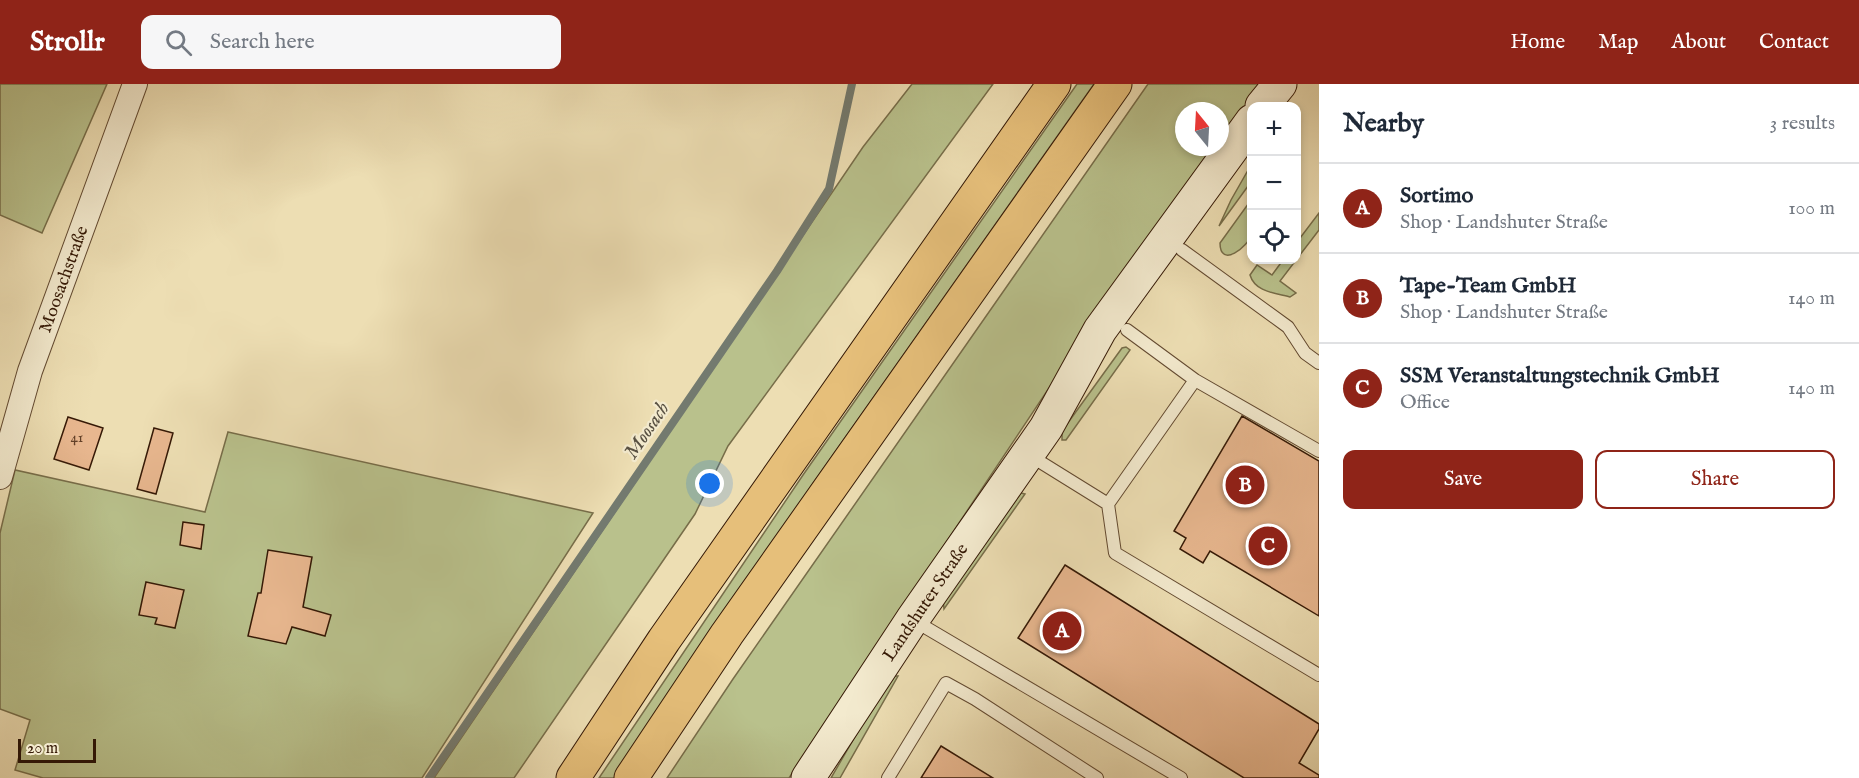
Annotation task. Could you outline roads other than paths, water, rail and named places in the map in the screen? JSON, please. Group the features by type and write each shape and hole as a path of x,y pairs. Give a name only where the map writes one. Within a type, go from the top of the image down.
{"highway":[{"path":"573,778 663,640 1054,84"},
{"path":"631,778 727,634 1115,84"}],"main road":[{"path":"1265,102 1280,84"},
{"path":"1287,102 1299,84"},
{"name":"Landshuter Straße","path":"1037,441 1100,330 1247,127"},
{"name":"Landshuter Straße","path":"808,778 912,620 1037,441 1127,330 1248,156"}],"street":[{"name":"Moosachstraße","path":"0,477 30,370 135,84"}],"lane":[{"path":"1182,250 1288,327 1305,353 1319,363"},
{"path":"1127,330 1195,380 1319,451"},
{"path":"1108,504 1195,380"},
{"path":"1037,441 1108,504 1114,553 1319,675"},
{"path":"912,620 1181,778"},
{"path":"888,778 945,683 975,699 1097,778"}],"waterway":[{"name":"Moosach","path":"429,778 777,271 829,189 852,84"}],"place":[{"name":"Tape-Team GmbH","path":"1245,485"},
{"name":"SSM Veranstaltungstechnik GmbH","path":"1268,546"},
{"name":"Sortimo","path":"1062,631"}]}
